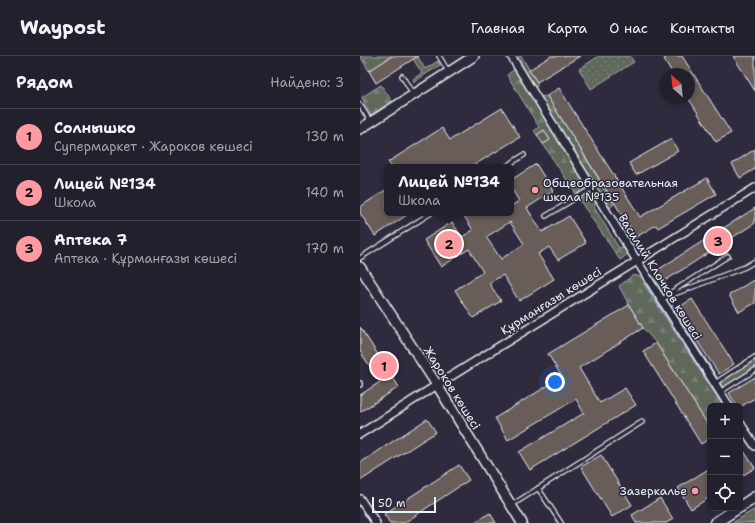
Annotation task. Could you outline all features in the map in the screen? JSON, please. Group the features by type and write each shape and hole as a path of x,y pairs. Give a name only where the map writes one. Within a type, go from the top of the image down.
{"main road":[{"path":"743,504 755,497"},
{"path":"715,523 733,511"}],"street":[{"path":"360,129 474,56"},
{"name":"Василий Клочков көшесі","path":"511,56 637,261 727,403"},
{"name":"Құрманғазы көшесі","path":"360,434 755,188"},
{"name":"Жароков көшесі","path":"360,267 437,385 520,522"},
{"path":"743,428 755,446"},
{"path":"360,499 376,523"}],"lane":[{"path":"439,56 449,72"},
{"path":"402,76 414,94"},
{"path":"360,105 371,122"},
{"path":"510,164 524,155"},
{"path":"546,216 592,188"},
{"path":"360,258 426,216"},
{"path":"661,299 728,256"},
{"path":"661,299 745,267 755,260"},
{"path":"714,383 755,357"},
{"path":"720,392 755,370"},
{"path":"511,506 642,422"},
{"path":"538,488 561,523"}],"green space":[{"path":"360,56 392,56 369,71"},
{"path":"520,56 537,82 537,86 534,90 515,59"},
{"path":"599,56 630,56 634,62 591,89 579,69"},
{"path":"418,57 425,69 438,61 440,65 414,82 413,79 422,73 413,59"},
{"path":"516,68 587,186 576,194 543,144 550,140 544,130 537,135 534,131 539,127 507,75"},
{"path":"381,85 392,101 371,115 362,97"},
{"path":"547,96 614,204 609,209 539,97"},
{"path":"591,193 596,202 594,207 619,248 623,247 628,254 620,260 580,201"},
{"path":"625,220 636,237 634,249 619,224"},
{"path":"633,275 642,277 724,403 707,403 707,423 656,343 643,328 619,286"},
{"path":"755,360 755,368 722,387 720,383 721,381"},
{"path":"755,509 755,523 732,523"}],"building":[{"path":"392,56 418,56 376,83 369,71"},
{"path":"551,56 580,56 537,82 529,70"},
{"path":"669,56 682,56 690,68 669,68 664,59"},
{"path":"733,56 755,56 755,91"},
{"path":"695,76 731,133 716,142 692,104 695,104"},
{"path":"559,88 640,217 707,178 716,194 658,228 656,225 636,237 547,96"},
{"path":"502,108 520,137 476,164 390,164 388,162 442,128 450,140"},
{"path":"544,130 550,140 543,144 537,135"},
{"path":"671,139 678,151 636,175 629,163"},
{"path":"755,149 755,169 740,178 732,164"},
{"path":"536,164 553,191 527,208 542,232 569,216 586,243 558,260 549,247 538,254 554,279 519,301 503,275 489,283 501,301 473,318 455,290 483,272 469,249 441,267 424,240 452,222 462,237 473,230 464,216 514,216 514,204 519,201 514,193 514,178","holes":["510,222 524,244 501,259 486,237"]},
{"path":"384,191 384,216 405,216 375,236 360,213 360,207"},
{"path":"755,208 755,223 663,282 656,271"},
{"path":"755,279 755,303 739,312 729,295"},
{"path":"692,299 734,364 719,374 676,309"},
{"path":"629,305 643,328 579,368 600,403 625,388 636,405 530,470 519,452 584,413 576,399 508,440 495,418 562,377 548,354"},
{"path":"360,327 399,387 360,412 360,395 380,382 360,351"},
{"path":"656,343 707,423 707,440 701,444 643,351"},
{"path":"755,377 755,398 743,405 743,403 735,403 729,393"},
{"path":"427,419 436,432 360,481 360,463"},
{"path":"743,450 755,468 743,475"},
{"path":"601,455 632,505 612,517 581,467"},
{"path":"459,465 469,480 404,523 390,523 384,514"},
{"path":"707,470 707,499 691,509 678,488"},
{"path":"660,498 673,519 666,523 636,523 632,515"},
{"path":"490,513 496,523 473,523"}],"waterway":[{"path":"602,198 607,206"},
{"path":"652,276 663,291"},
{"path":"644,283 722,403"},
{"path":"672,306 716,377"},
{"path":"743,435 749,444"}],"place":[{"name":"Общеобразовательная школа №135","path":"535,190"},
{"name":"Аптека 7","path":"718,241"},
{"name":"Лицей №134","path":"449,244"},
{"name":"Солнышко","path":"384,366"},
{"name":"Зазеркалье","path":"695,491"}]}
